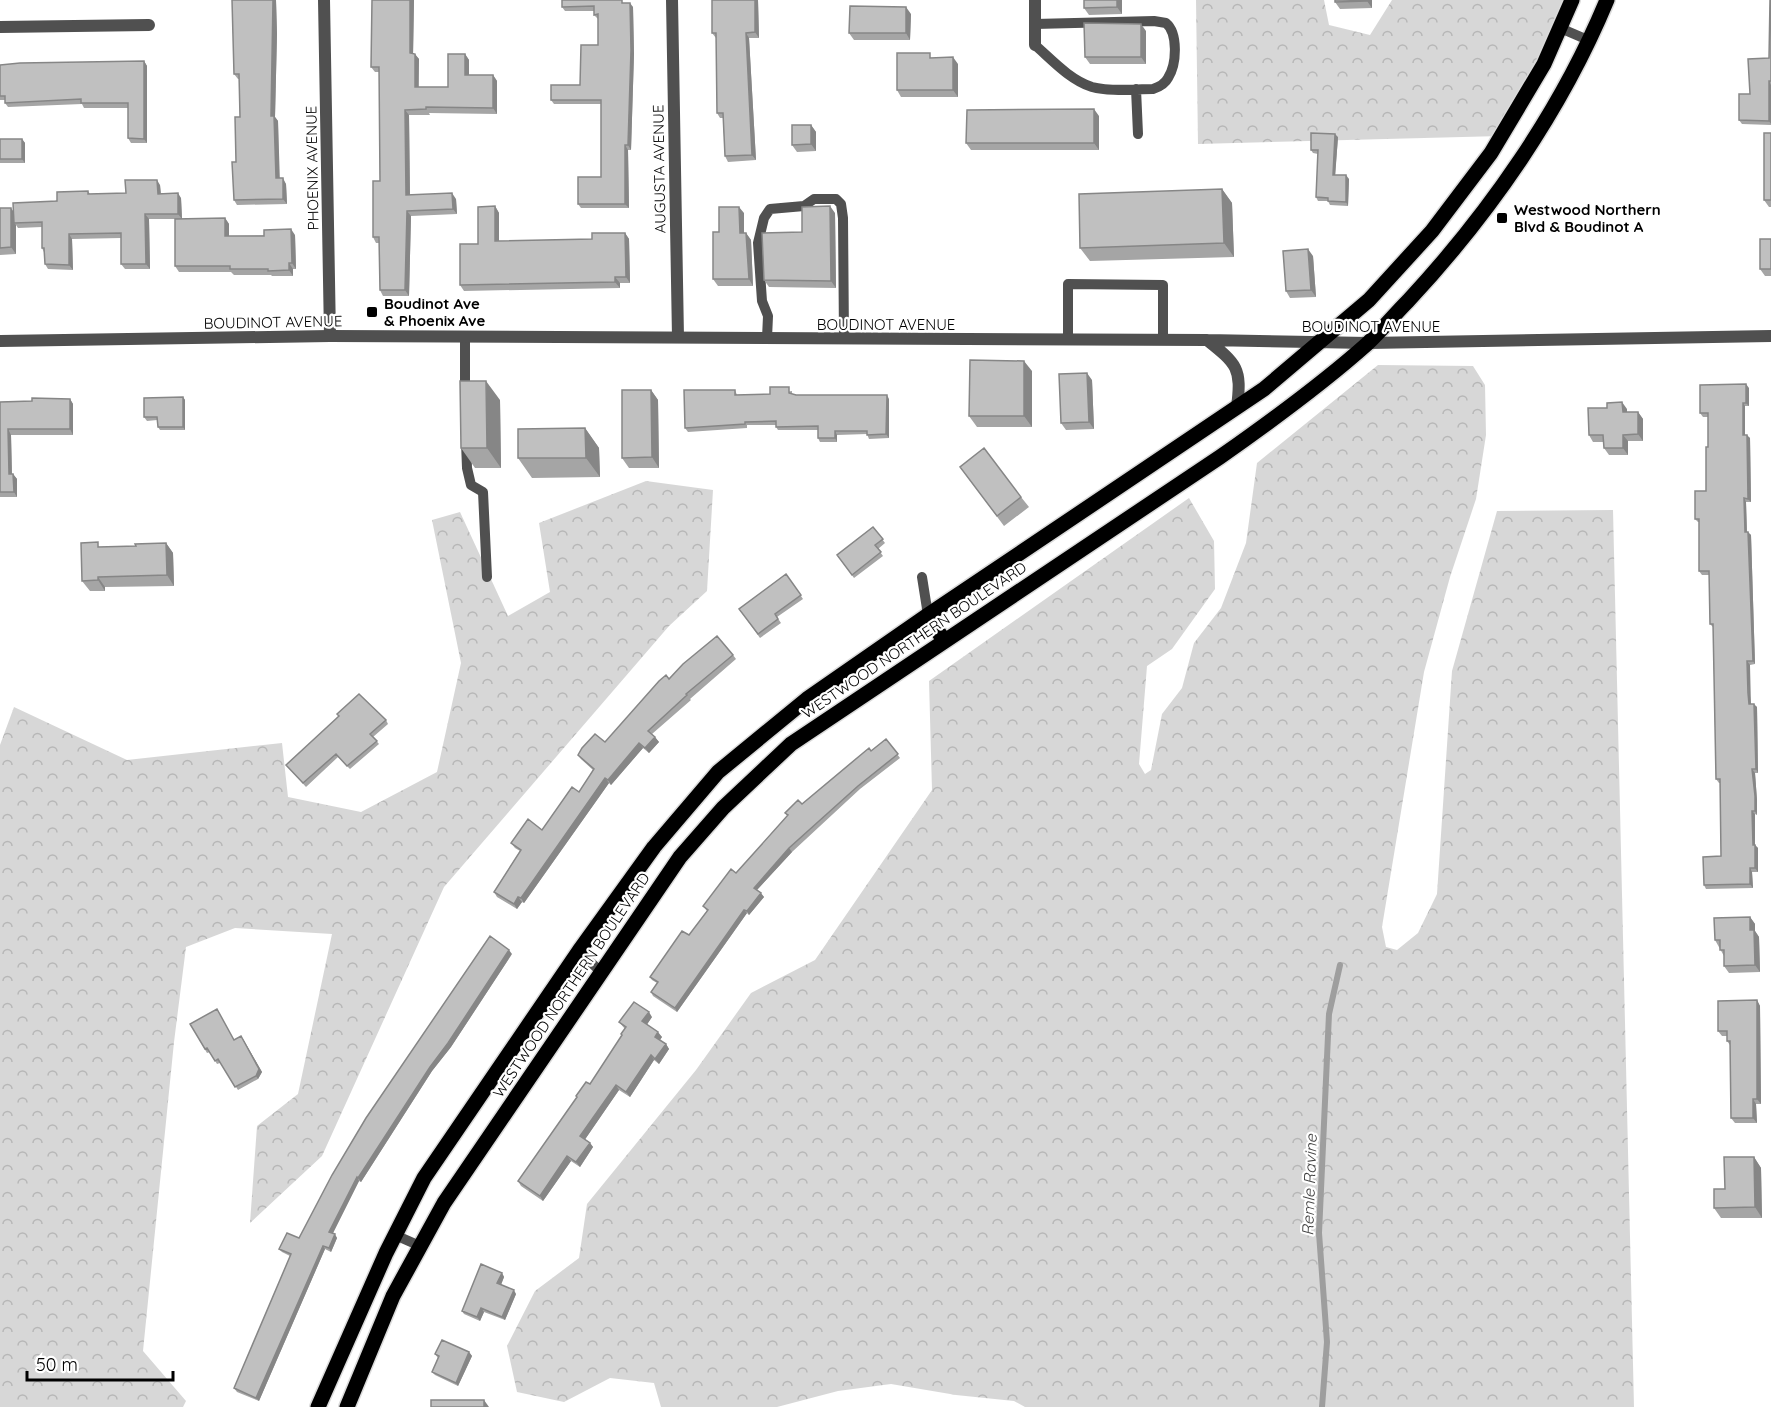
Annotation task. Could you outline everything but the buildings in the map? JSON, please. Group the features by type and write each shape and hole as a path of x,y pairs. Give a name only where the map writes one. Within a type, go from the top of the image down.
{"main road":[{"name":"WESTWOOD NORTHERN BOULEVARD","path":"318,1407 395,1235 424,1178 579,951 654,847 718,772 807,699 1264,389 1369,300 1432,231 1491,153 1544,64 1572,0"},
{"name":"WESTWOOD NORTHERN BOULEVARD","path":"347,1407 393,1296 444,1203 681,857 723,808 791,744 1280,416 1368,343 1437,270 1533,140 1588,40 1607,0"},
{"path":"928,615 944,641"}],"street":[{"name":"PHOENIX AVENUE","path":"324,0 330,336"},
{"name":"AUGUSTA AVENUE","path":"672,0 678,338"},
{"path":"1035,0 1035,45"},
{"path":"0,27 149,25"},
{"name":"BOUDINOT AVENUE","path":"0,341 330,336 1163,339 1368,343 1771,336"},
{"path":"1207,340 1236,366 1239,378 1237,407"}],"lane":[{"path":"1035,24 1154,21 1166,23 1174,33 1173,64 1168,78 1161,86 1153,89 1093,87 1082,83 1035,45"},
{"path":"1560,28 1588,40"},
{"path":"1136,89 1138,134"},
{"path":"767,338 768,316 762,302 759,243 766,213 770,209 804,206 814,199 823,198 836,199 841,204 844,339"},
{"path":"1068,339 1068,284 1079,284 1163,285 1163,339"},
{"path":"465,337 466,410"},
{"path":"466,433 467,468 471,485 483,492 487,577"},
{"path":"922,576 928,615"},
{"path":"579,951 601,972"},
{"path":"395,1235 420,1246"}],"green space":[{"path":"1196,0 1324,0 1329,25 1370,35 1392,0 1572,0 1501,136 1198,144"},
{"path":"1378,365 1473,366 1485,385 1486,435 1476,499 1450,577 1424,672 1382,927 1386,947 1397,950 1418,933 1437,894 1452,671 1497,511 1613,510 1634,1407 1025,1407 1014,1401 956,1395 891,1384 838,1391 777,1407 661,1407 654,1383 610,1378 564,1402 517,1392 507,1346 535,1291 579,1258 587,1204 696,1070 751,993 815,960 932,790 929,681 1189,498 1214,541 1215,589 1172,649 1147,666 1139,764 1145,774 1151,770 1162,714 1182,688 1194,643 1221,608 1246,543 1257,463"},
{"path":"646,481 713,490 707,591 669,626 444,887 322,1156 250,1223 257,1126 298,1094 332,934 235,928 186,947 174,1042 143,1351 186,1401 183,1407 0,1407 0,745 14,707 127,760 282,743 288,797 361,812 437,772 461,663 432,520 460,512 508,616 550,592 539,523"}],"waterway":[{"name":"Remle Ravine","path":"1322,1407 1327,1342 1319,1233 1329,1014 1340,965"}],"place":[{"name":"Westwood Northern Blvd & Boudinot A","path":"1502,218"},
{"name":"Boudinot Ave & Phoenix Ave","path":"372,312"}]}
